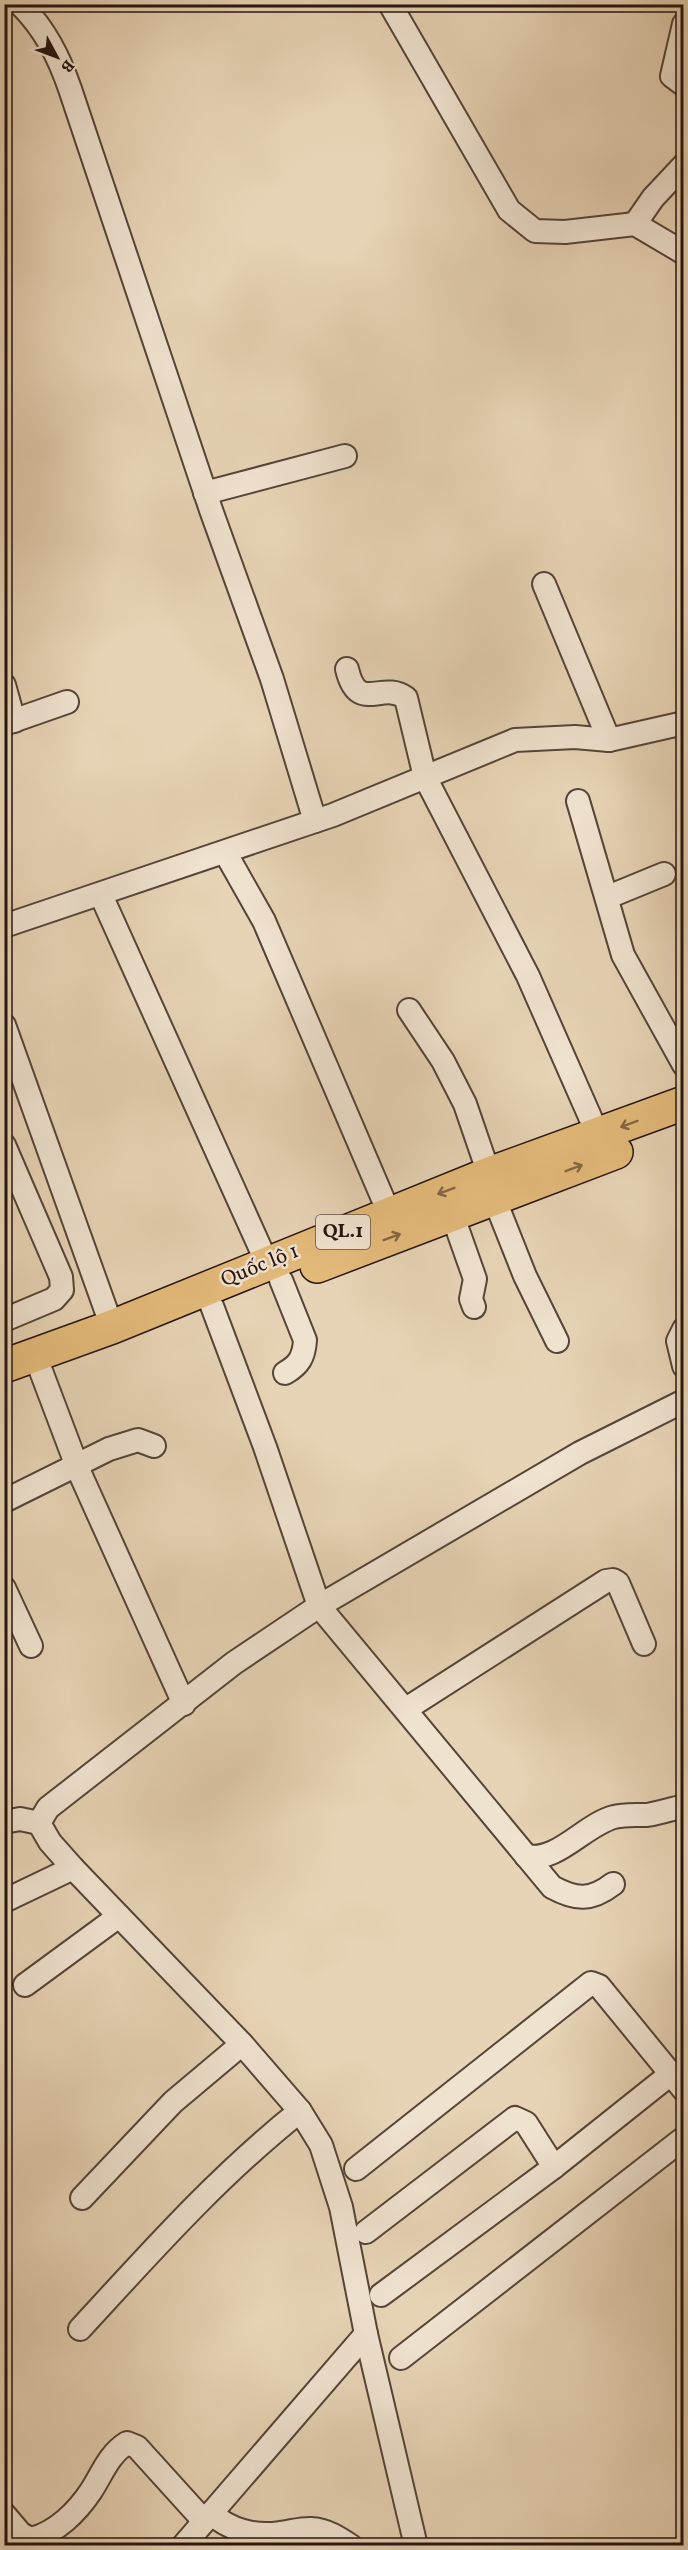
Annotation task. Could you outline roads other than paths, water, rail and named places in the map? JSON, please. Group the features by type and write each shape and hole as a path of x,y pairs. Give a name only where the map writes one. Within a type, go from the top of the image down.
{"highway":[{"name":"Quốc lộ 1","path":"4,1366 274,1271 452,1214 492,1186 598,1135 684,1103"},
{"name":"Quốc lộ 1","path":"4,1386 212,1306 274,1271 389,1213 492,1186 684,1126"}],"street":[{"path":"20,4 44,32 58,55 205,493 272,679 315,821"},
{"path":"390,4 509,210 535,231 565,232 635,224 684,253"},
{"path":"684,24 672,76 677,83 684,85"},
{"path":"635,224 652,198 684,165"},
{"path":"205,493 345,456"},
{"path":"544,584 609,740"},
{"path":"347,669 351,684 359,692 370,695 396,692 406,698 425,777 528,976 598,1135"},
{"path":"4,686 9,722 67,702"},
{"path":"4,926 315,821 515,740 575,737 609,740 684,723"},
{"path":"578,801 608,897 623,955 684,1065"},
{"path":"225,852 264,921 389,1213"},
{"path":"608,897 664,874"},
{"path":"101,895 305,1340 305,1351 298,1365 285,1373"},
{"path":"409,1010 443,1061 465,1104 525,1276 557,1341"},
{"path":"4,1025 112,1327"},
{"path":"4,1145 61,1277 62,1290 54,1299 4,1320"},
{"path":"452,1214 475,1279 471,1299 474,1307"},
{"path":"212,1306 265,1447 319,1606 552,1887 572,1898 602,1892 613,1884"},
{"path":"684,1329 678,1341 684,1366"},
{"path":"41,1371 76,1465 184,1704"},
{"path":"21,1821 48,1808 234,1663 319,1606 580,1453 684,1401"},
{"path":"4,1501 108,1449 138,1440 154,1446"},
{"path":"406,1709 606,1581 613,1580 618,1583 644,1644"},
{"path":"4,1588 31,1646"},
{"path":"4,1802 21,1821 50,1842 242,2044 300,2110 321,2145 341,2207 366,2334 416,2546"},
{"path":"526,1856 538,1859 579,1834 614,1817 650,1814 684,1806"},
{"path":"4,1901 73,1868"},
{"path":"25,1985 118,1916"},
{"path":"356,2169 591,1983 599,1986 678,2081 554,2167 381,2295"},
{"path":"82,2198 173,2103 242,2044"},
{"path":"80,2329 192,2208 257,2145 300,2110"},
{"path":"366,2232 515,2118 526,2123 554,2167"},
{"path":"401,2358 684,2138"},
{"path":"183,2546 366,2334"},
{"path":"4,2514 21,2534 31,2539 56,2530 89,2494 116,2450 127,2443 136,2447 208,2517 244,2532 274,2534 312,2529 332,2534 351,2546"}]}
